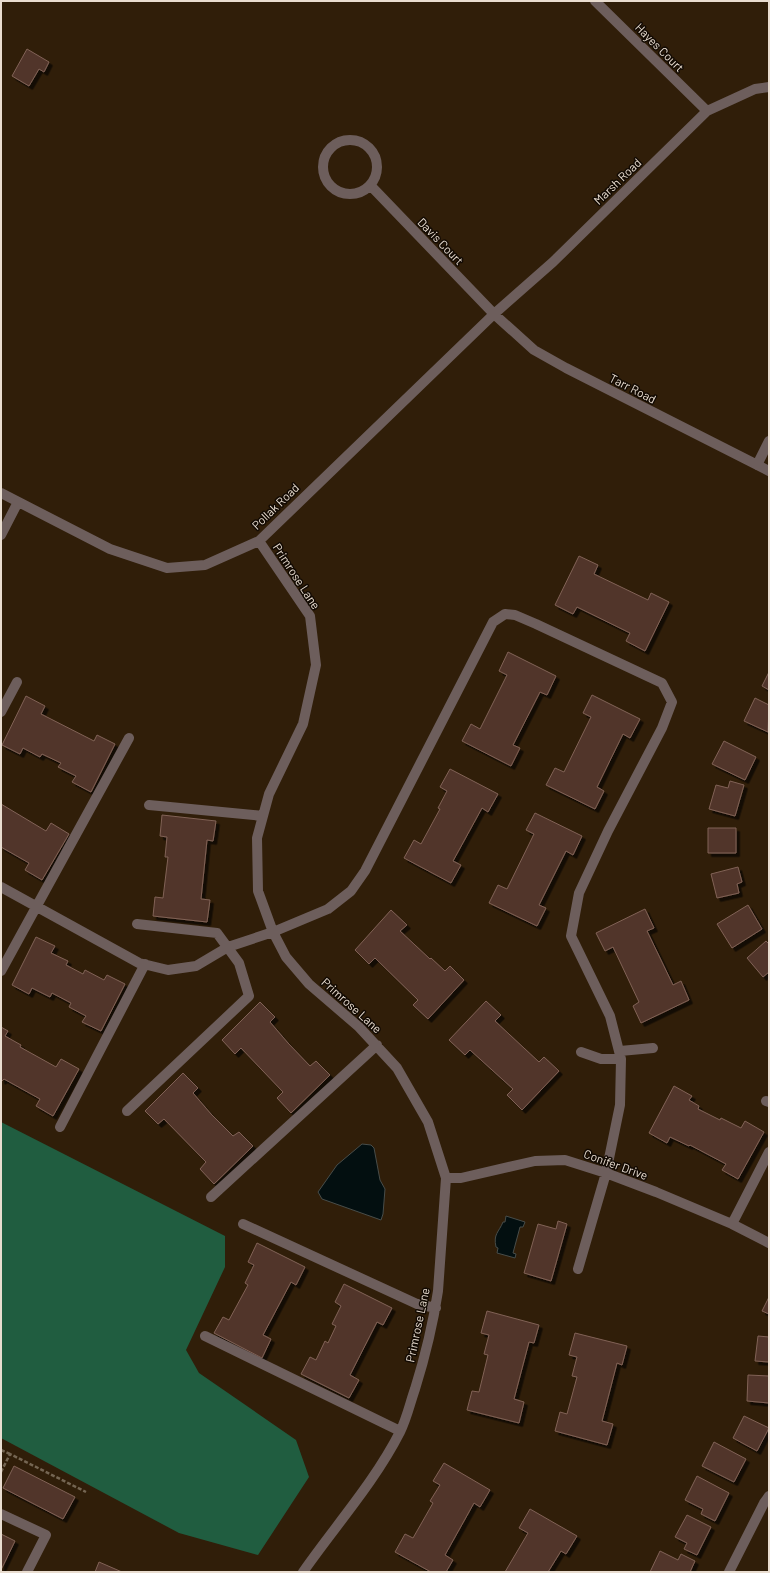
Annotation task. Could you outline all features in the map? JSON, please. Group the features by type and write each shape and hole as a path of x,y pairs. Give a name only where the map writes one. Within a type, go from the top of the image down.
{"street":[{"name":"Hayes Court","path":"595,1 707,112"},
{"name":"Marsh Road","path":"494,314 558,256 707,112 755,89 769,87"},
{"path":"350,140 367,146 373,153 377,170 375,178 370,185 363,191 354,194 346,194 337,191 330,185 326,178 324,165 328,153 334,146 350,140"},
{"name":"Davis Court","path":"370,185 494,314"},
{"name":"Tarr Road","path":"494,314 534,350 566,368 769,471"},
{"name":"Pollak Road","path":"1,493 110,549 167,568 205,565 259,541 494,314"},
{"path":"757,465 769,441"},
{"path":"1,535 18,502"},
{"name":"Primrose Lane","path":"259,541 310,616 316,665 303,724 269,794 263,816 258,838 258,891 273,932 286,957 309,984 359,1027 397,1068 428,1122 446,1178 436,1308 422,1364 400,1431 376,1473 303,1572"},
{"path":"1,887 139,963 168,970 196,966 228,948 328,910 351,891 366,871 493,622 505,614 515,615 543,627 662,684 672,702 662,728 608,831 579,893 571,936 610,1016 621,1055 620,1105 606,1173 578,1269"},
{"path":"1,712 17,682"},
{"path":"1,971 129,738"},
{"path":"149,805 263,816"},
{"path":"127,1111 249,996 239,963 217,933 137,924"},
{"path":"60,1127 145,964"},
{"path":"211,1197 376,1045"},
{"path":"581,1052 601,1058 653,1048"},
{"path":"732,1224 769,1152"},
{"name":"Conifer Drive","path":"446,1178 461,1178 534,1161 565,1160 606,1173 732,1224 769,1243"},
{"path":"243,1224 417,1304 436,1308"},
{"path":"205,1336 400,1431"},
{"path":"729,1572 769,1496"},
{"path":"1,1514 46,1535 27,1572"}],"path":[{"path":"1,1450 86,1492"},
{"path":"1,1472 10,1454"}],"green space":[{"path":"1,1122 225,1236 225,1267 186,1350 199,1373 296,1440 309,1477 258,1555 179,1533 1,1438"}],"shaded area":[{"path":"362,1144 371,1145 374,1148 380,1180 385,1189 383,1214 381,1220 322,1199 318,1192 337,1165"},
{"path":"506,1216 525,1222 523,1227 520,1227 513,1253 516,1254 515,1258 497,1253 498,1248 496,1247 495,1239 503,1222 505,1222"}],"building":[{"path":"27,49 49,62 44,72 39,69 29,86 12,76"},
{"path":"579,556 598,565 594,574 648,600 651,593 669,602 645,651 626,641 630,633 577,607 573,614 555,605"},
{"path":"508,652 556,676 547,695 540,692 513,745 520,748 511,766 462,741 471,724 480,729 507,675 499,671"},
{"path":"769,672 769,690 762,686"},
{"path":"592,695 640,719 630,738 623,734 597,787 604,791 595,809 546,785 555,768 564,772 591,717 583,713"},
{"path":"26,696 45,706 41,714 94,741 97,735 115,744 91,792 72,782 76,776 58,767 61,763 42,754 40,757 23,748 20,754 2,745"},
{"path":"755,698 769,705 768,732 744,721"},
{"path":"724,741 756,757 745,780 712,764"},
{"path":"450,769 498,794 488,812 482,808 453,861 461,865 451,883 404,858 414,840 421,844 440,809 438,808 447,791 440,787"},
{"path":"730,781 744,785 735,816 709,809 716,785 728,788"},
{"path":"1,804 46,831 51,823 69,834 42,880 25,870 29,863 1,847"},
{"path":"535,813 582,836 573,855 566,851 539,905 546,908 537,926 489,903 498,885 507,889 534,834 526,830"},
{"path":"162,815 216,821 213,841 207,840 201,899 210,900 207,922 153,916 155,897 163,898 168,857 165,857 167,837 160,836"},
{"path":"708,828 736,828 736,853 708,853"},
{"path":"738,867 742,882 737,884 739,893 717,898 711,874"},
{"path":"748,905 762,929 732,948 717,924"},
{"path":"645,909 654,928 647,931 673,985 681,981 689,1000 641,1023 633,1006 639,1002 613,947 605,951 596,933"},
{"path":"391,910 407,925 400,931 445,971 450,966 464,980 428,1019 413,1005 418,1000 375,958 369,964 355,950"},
{"path":"36,937 55,946 51,953 68,961 66,965 83,974 85,970 104,980 107,975 125,984 101,1031 82,1022 86,1016 69,1007 71,1003 52,993 50,997 32,988 29,994 12,985"},
{"path":"766,941 769,944 769,972 763,977 747,958"},
{"path":"486,1001 501,1015 495,1021 539,1062 544,1057 559,1071 522,1110 507,1095 513,1089 470,1050 465,1055 449,1040"},
{"path":"260,1002 275,1017 270,1022 310,1066 316,1061 330,1075 291,1113 277,1098 283,1092 241,1048 235,1054 222,1040"},
{"path":"1,1027 8,1031 5,1036 21,1045 20,1047 56,1067 61,1059 79,1069 53,1116 36,1106 40,1099 4,1079 2,1081 1,1080"},
{"path":"183,1073 198,1088 193,1093 211,1114 233,1136 239,1132 253,1146 214,1184 200,1169 206,1162 164,1119 158,1124 145,1111"},
{"path":"674,1086 692,1096 689,1100 699,1106 698,1109 741,1128 745,1121 764,1132 738,1179 722,1170 726,1164 690,1145 689,1146 670,1137 667,1143 649,1133"},
{"path":"558,1221 567,1224 551,1281 524,1273 538,1224 556,1229"},
{"path":"257,1243 305,1267 296,1285 291,1282 263,1335 271,1339 262,1358 214,1333 223,1317 229,1320 248,1285 245,1283 254,1265 248,1262"},
{"path":"344,1284 392,1308 383,1325 377,1322 350,1375 359,1380 349,1398 301,1374 310,1357 316,1360 325,1341 328,1343 336,1326 332,1324 341,1306 335,1302"},
{"path":"769,1297 769,1314 762,1311"},
{"path":"487,1311 539,1325 534,1343 529,1342 514,1399 524,1402 519,1423 467,1410 472,1391 479,1392 488,1355 484,1354 489,1335 481,1333"},
{"path":"575,1333 627,1346 622,1365 617,1363 602,1421 613,1424 607,1445 555,1431 560,1412 567,1414 577,1377 572,1376 577,1357 569,1355"},
{"path":"758,1336 769,1337 769,1362 755,1361"},
{"path":"748,1375 769,1376 769,1403 747,1401"},
{"path":"744,1416 769,1428 757,1451 733,1438"},
{"path":"714,1442 746,1459 734,1482 702,1466"},
{"path":"444,1463 490,1490 480,1507 474,1503 445,1555 453,1560 446,1572 431,1572 395,1552 405,1534 413,1538 433,1503 430,1501 440,1485 433,1481"},
{"path":"14,1466 75,1497 63,1519 3,1488"},
{"path":"697,1476 729,1493 715,1521 701,1514 703,1509 685,1500"},
{"path":"530,1509 577,1536 566,1554 561,1551 548,1572 505,1572 528,1533 519,1528"},
{"path":"687,1515 711,1527 697,1555 684,1549 687,1543 675,1537"},
{"path":"1,1534 15,1541 1,1570"},
{"path":"660,1551 678,1560 681,1554 695,1561 690,1572 650,1572"},
{"path":"99,1562 122,1572 95,1572"}]}
